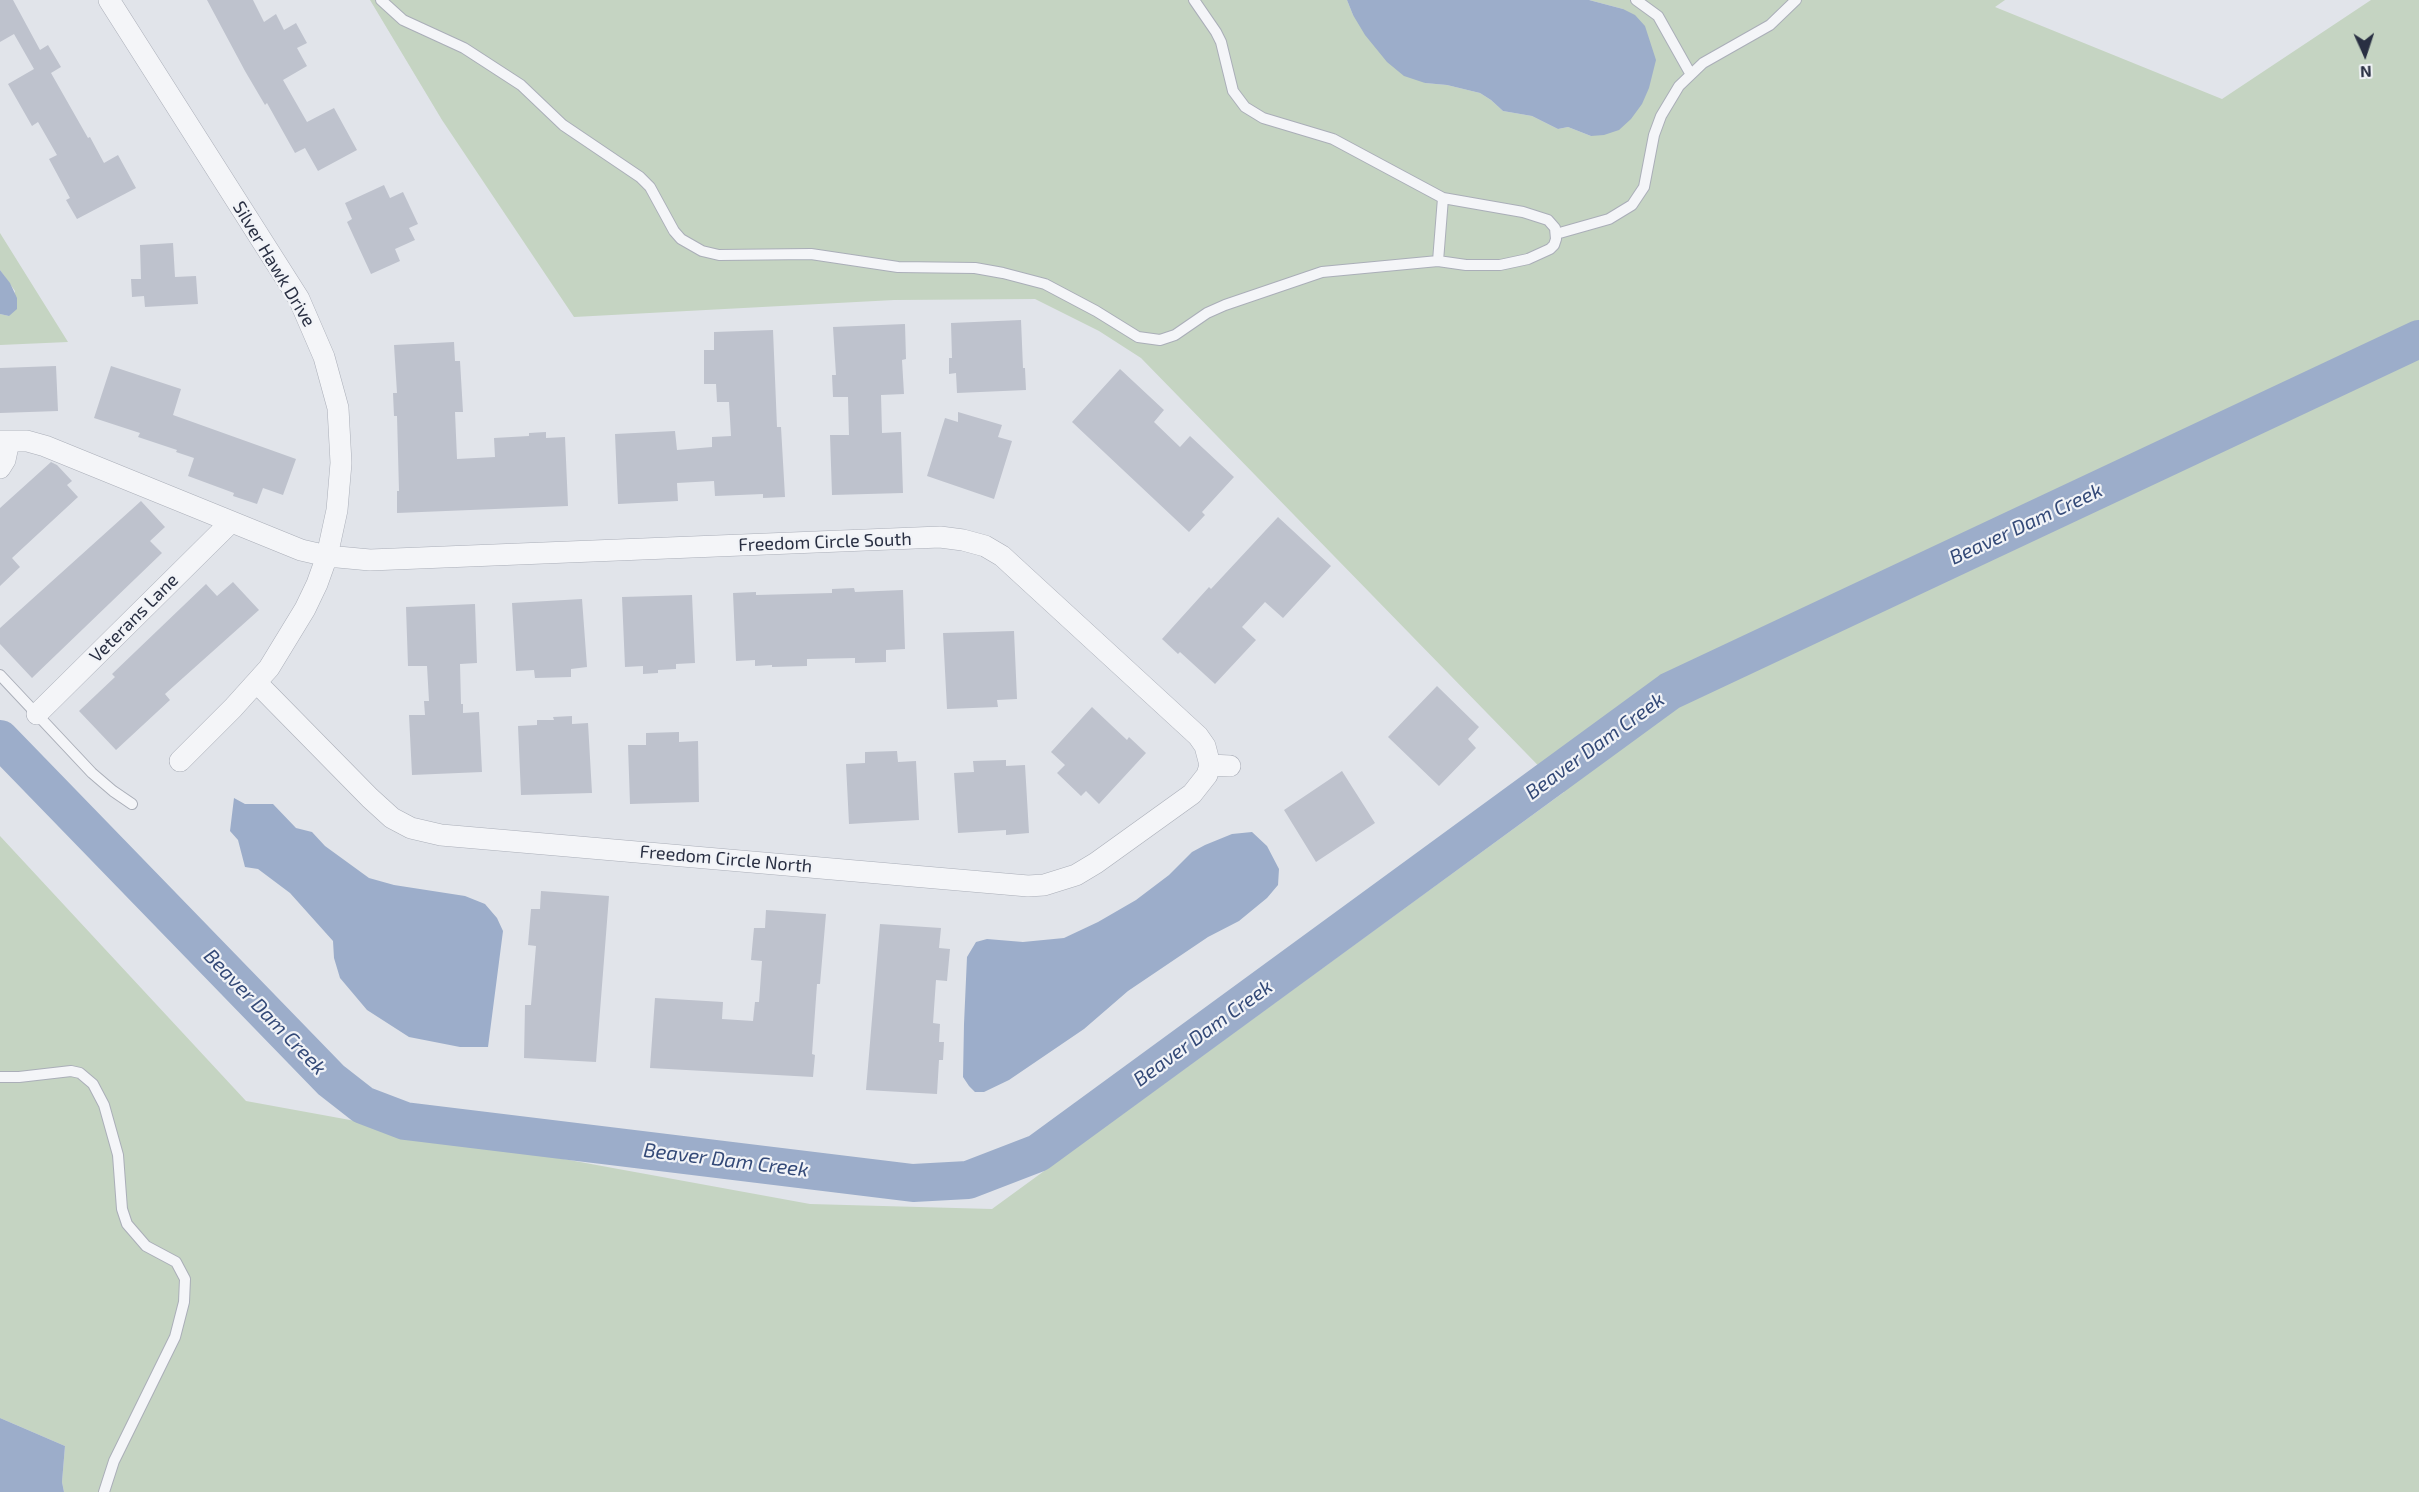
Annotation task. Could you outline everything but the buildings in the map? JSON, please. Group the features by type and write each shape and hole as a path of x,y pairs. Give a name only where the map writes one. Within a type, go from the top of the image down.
{"street":[{"name":"Silver Hawk Drive","path":"109,0 289,282 317,336 335,390 340,440 340,487 327,556 305,609 274,661 257,683 180,761"},
{"path":"0,468 5,460 5,441 45,446 286,545 327,556"},
{"name":"Veterans Lane","path":"37,714 231,522"},
{"name":"Freedom Circle South","path":"327,556 370,560 940,537 963,540 984,546 1002,556 1198,736 1220,765"},
{"name":"Freedom Circle North","path":"257,683 392,818 427,833 1028,886 1044,885 1076,875 1096,863 1192,794 1207,775 1220,765"}],"lane":[{"path":"381,0 403,20 464,48 496,67 534,96 563,125 628,167 650,188 674,231 690,245 719,255 811,254 898,267 975,268 1003,273 1045,284 1138,337 1160,340 1167,339 1207,313 1225,305 1322,272 1438,261 1482,266 1515,263 1550,249 1554,244 1556,234 1552,224 1537,216 1443,198 1333,139 1263,118 1245,107 1233,91 1229,81 1224,52 1216,32 1194,0"},
{"path":"1636,0 1658,16 1690,73"},
{"path":"1556,234 1610,219 1632,205 1644,188 1654,135 1661,116 1679,86 1703,63 1770,25 1796,0"},
{"path":"1438,261 1443,198"},
{"path":"0,675 92,773 112,791 132,804"},
{"path":"0,1077 71,1071 80,1073 93,1084 104,1105 118,1155 122,1209 127,1224 146,1246 176,1262 185,1279 184,1302 175,1337 114,1461 104,1492"}],"green space":[{"path":"370,0 1347,0 1353,15 1425,83 1447,85 1480,93 1503,111 1532,116 1558,129 1568,127 1591,136 1623,9 1589,0 2005,0 1995,7 2222,99 2371,0 2419,0 2419,1492 64,1492 62,1482 65,1446 0,1418 0,836 246,1101 810,1204 992,1209 1564,792 1141,358 1099,331 1035,299 894,300 574,317 442,120"},
{"path":"0,233 68,342 0,345 0,314 9,316 15,291 0,270"}],"water":[{"path":"1347,0 1589,0 1623,9 1635,15 1645,26 1656,60 1649,88 1642,104 1631,119 1619,130 1591,136 1568,127 1558,129 1532,116 1503,111 1480,93 1447,85 1425,83 1404,76 1387,62 1365,35"},
{"path":"0,270 10,283 17,298 17,309 9,316 0,314"},
{"path":"234,798 245,804 273,804 296,828 312,832 325,846 369,878 394,885 465,896 485,904 497,918 503,931 488,1047 460,1047 409,1037 367,1010 340,978 334,958 333,941 290,893 258,869 245,867 238,840 230,831"},
{"path":"1252,832 1267,846 1279,869 1278,885 1267,898 1239,921 1208,937 1128,991 1084,1029 1009,1080 984,1092 975,1092 969,1086 963,1077 967,957 976,942 987,939 1023,942 1064,938 1136,900 1169,875 1192,852 1232,834"},
{"path":"0,1418 65,1446 62,1482 64,1492 0,1492"}],"waterway":[{"name":"Beaver Dam Creek","path":"0,739 331,1080 363,1105 405,1121 913,1183 968,1180 1038,1153 1670,691 2419,339"}]}
